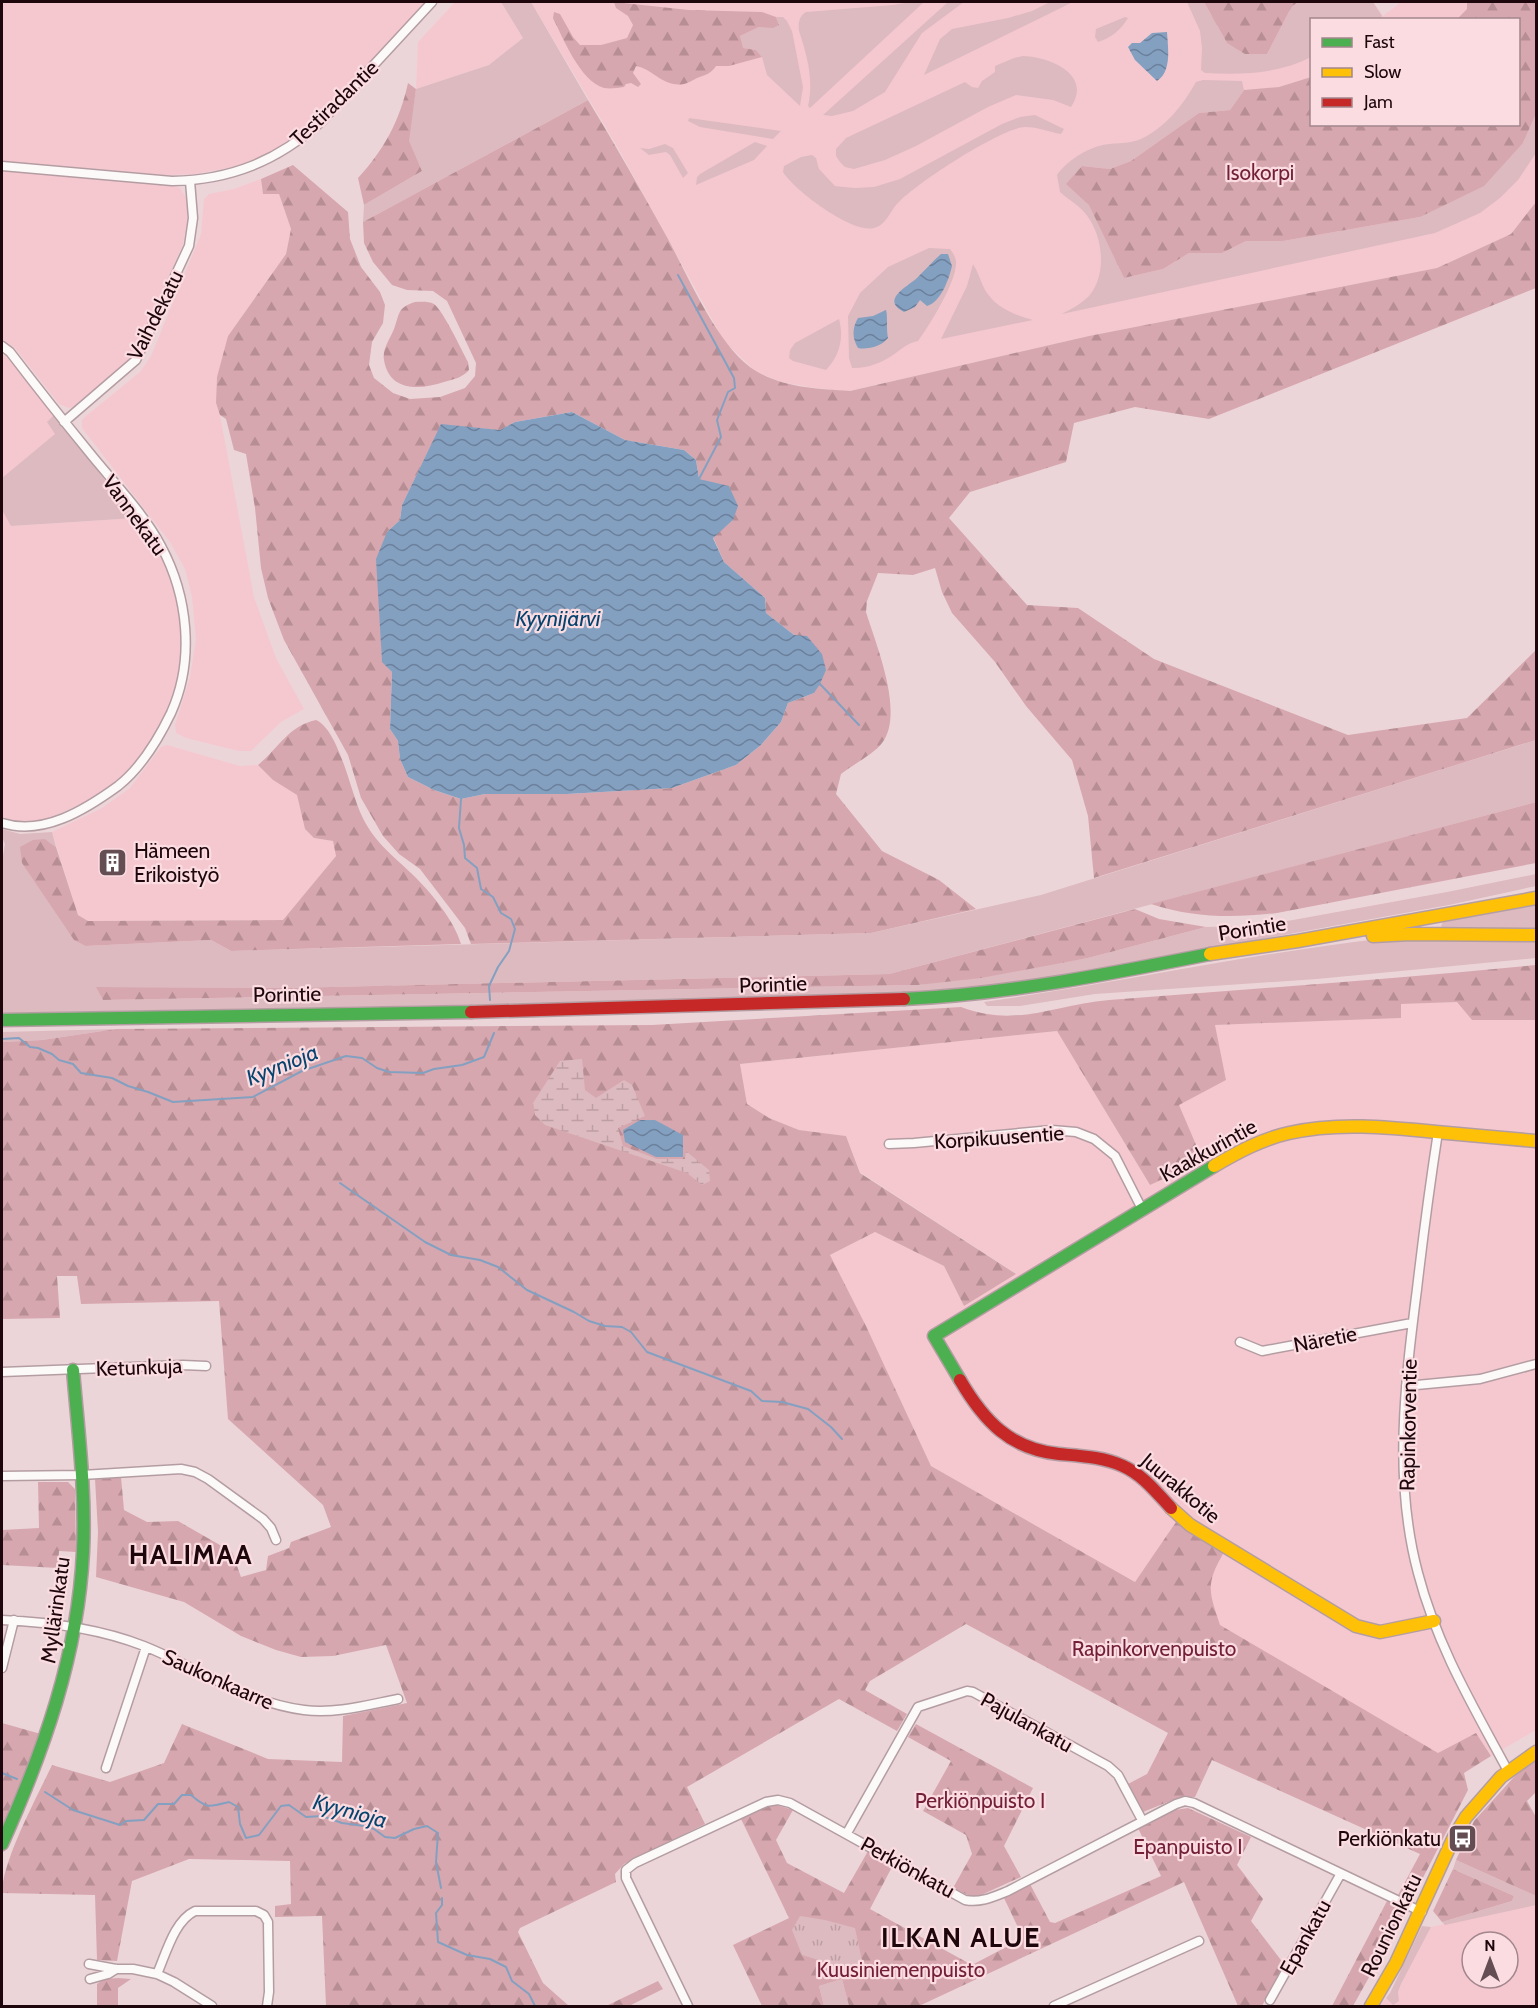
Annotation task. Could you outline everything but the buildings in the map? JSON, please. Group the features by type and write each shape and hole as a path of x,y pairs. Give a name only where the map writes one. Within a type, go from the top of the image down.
{"main road":[{"name":"Porintie","path":"2,1020 546,1010 946,997 1028,988 1110,975 1210,954 1298,941 1536,898"},
{"path":"1298,941 1323,942 1410,934 1536,935"},
{"name":"Kaakkurintie","path":"934,1335 1241,1150 1287,1132 1360,1124 1536,1141"},
{"name":"Juurakkotie","path":"934,1335 977,1406 991,1424 1027,1448 1054,1454 1104,1459 1130,1469 1146,1480 1177,1515 1190,1525 1356,1626 1370,1631 1387,1631 1434,1621"},
{"name":"Myllärinkatu","path":"2,1844 44,1746 57,1707 76,1627 83,1554 82,1475 73,1370"},
{"name":"Rounionkatu","path":"1371,2007 1422,1912 1454,1837 1466,1817 1508,1771 1536,1752"}],"street":[{"name":"Testiradantie","path":"2,166 190,181 239,171 263,163 302,139 334,108 432,2"},
{"name":"Vaihdekatu","path":"64,422 136,360 189,246 193,218 190,181"},
{"name":"Vannekatu","path":"2,346 10,352 160,544 175,575 186,644 183,678 174,706 162,732 144,760 124,781 99,800 53,822 33,827 15,827 2,823"},
{"name":"Korpikuusentie","path":"889,1143 914,1143 1052,1130 1076,1132 1094,1139 1114,1156 1142,1209"},
{"name":"Rapinkorventie","path":"1438,1132 1412,1323 1406,1386 1403,1466 1409,1525 1418,1573 1448,1659 1508,1771"},
{"name":"Näretie","path":"1240,1342 1262,1352 1412,1323"},
{"path":"1406,1386 1480,1379 1536,1364"},
{"name":"Ketunkuja","path":"2,1372 206,1366"},
{"path":"2,1476 82,1475 181,1469 195,1472 263,1520 271,1528 276,1540"},
{"name":"Saukonkaarre","path":"2,1620 49,1623 115,1636 146,1647 253,1697 282,1707 339,1711 398,1699"},
{"path":"2,1668 14,1620"},
{"path":"106,1768 146,1647"},
{"name":"Pajulankatu","path":"847,1833 918,1707 967,1691 973,1692 1108,1766 1118,1775 1142,1820"},
{"name":"Perkiönkatu","path":"688,2007 625,1874 626,1870 635,1863 766,1802 778,1800 790,1803 965,1900 975,1902 1008,1891 1142,1820 1185,1801 1194,1803 1422,1912"},
{"name":"Epankatu","path":"1270,2000 1341,1875"},
{"path":"157,1974 179,1925 186,1915 195,1911 256,1911 264,1915 268,1922 269,1992 267,2007"},
{"path":"1054,2007 1066,2004 1199,1941"},
{"path":"89,1964 157,1974 174,1982 212,2007"},
{"path":"90,1979 116,1969"}],"shaded area":[{"path":"2,2 426,2 328,109 283,145 256,160 228,168 195,174 167,175 2,161"},
{"path":"455,2 501,2 523,38 489,65 416,89 418,42"},
{"path":"531,2 1204,2 1227,43 1274,39 1299,2 1373,2 1383,16 1401,2 1467,2 1467,9 1458,18 1310,18 1310,77 1279,87 1244,90 1131,161 1523,143 1536,114 1536,202 1511,234 1437,268 1089,336 849,391 781,382 755,371 724,341 618,148","holes":["1167,33 1167,66 1132,43 1140,43"]},
{"path":"2,170 174,186 180,188 187,199 187,222 183,244 136,350 126,365 74,407 69,408 59,404 15,348 2,339"},
{"path":"261,179 263,194 279,194 291,229 286,254 228,336 216,403 254,597 276,658 304,709 281,722 251,751 239,751 186,738 176,733 175,725 190,677 196,639 192,597 185,569 170,542 82,428 82,420 140,372 151,356 201,234 204,199 209,194 234,189"},
{"path":"2,353 19,370 54,415 56,434 2,478"},
{"path":"2,510 12,526 135,518 157,549 166,567 181,620 182,645 178,678 157,731 142,755 120,779 96,797 47,819 32,822 15,821 2,817"},
{"path":"167,745 240,766 258,765 273,780 298,795 305,829 314,838 333,841 336,856 283,920 88,921 78,915 52,832 102,808 130,788 161,747"},
{"path":"1458,1002 1472,1020 1536,1020 1536,1730 1491,1756 1476,1733 1438,1754 1219,1625 1209,1590 1212,1572 1223,1552 1177,1522 1135,1582 931,1466 866,1326 830,1255 875,1232 944,1266 964,1306 1015,1273 860,1172 846,1136 799,1130 769,1118 747,1104 740,1064 1057,1031 1150,1185 1178,1105 1214,1025 1400,1018 1401,1004"},
{"path":"1536,1903 1536,2006 1379,2006 1386,1998 1393,2005 1401,1984 1431,1927"}],"green space":[{"path":"501,2 531,2 588,100 363,222 364,205 422,171 408,141 416,89 489,65 523,38"},
{"path":"614,2 689,10 762,12 776,17 779,25 773,28 759,27 740,36 743,48 756,50 762,57 729,66 716,66 708,74 684,84 670,83 636,66 633,73 641,84 638,87 631,83 624,87 604,88 595,84 580,68 553,18 554,12 560,14 580,45 601,45 627,38 633,25 628,16 616,8"},
{"path":"924,2 810,108 808,106 809,68 799,31 802,16 806,12"},
{"path":"948,2 964,2 922,33 885,92 853,111 832,116 823,115"},
{"path":"1050,2 1073,2 924,75 940,39 952,29 1008,18 1032,11"},
{"path":"1187,2 1204,2 1227,43 1267,54 1292,6 1299,2 1373,2 1382,16 1380,18 1310,18 1310,57 1286,67 1260,72 1205,73 1201,70 1200,31"},
{"path":"1204,2 1299,2 1292,6 1267,54 1245,54 1227,43"},
{"name":"Isokorpi","path":"1467,2 1536,2 1536,114 1523,143 1484,186 1420,217 1283,241 1246,241 1222,253 1189,253 1163,269 1124,278 1089,205 1066,184 1082,166 1110,169 1131,161 1199,113 1230,110 1244,90 1279,87 1310,77 1310,126 1520,126 1520,18 1458,18 1467,9"},
{"path":"776,17 783,17 792,31 803,87 800,106 767,75 762,57 756,50 742,48 740,36 759,27 779,25"},
{"path":"1125,17 1128,18 1119,30 1098,42 1095,37 1096,29"},
{"path":"1023,56 1055,64 1072,77 1076,85 1076,95 1071,107 1053,100 1016,95 885,160 854,169 845,167 836,156 836,149 846,138 965,82 978,88 982,81 995,72 995,66"},
{"path":"1203,80 1242,81 1244,90 1230,110 1199,113 1131,161 1110,169 1082,166 1067,184 1089,204 1124,278 1163,269 1189,253 1222,253 1246,241 1283,241 1420,217 1523,143 1536,114 1536,153 1518,180 1500,198 1480,213 1435,233 1062,314 1089,296 1099,278 1101,257 1097,235 1088,217 1060,192 1057,175 1060,170 1093,148 1136,141 1150,134 1173,115 1196,82"},
{"path":"408,83 416,89 409,141 422,171 364,205 358,178 376,157 390,134 405,97"},
{"path":"588,100 658,221 717,330 742,361 756,371 778,381 802,387 850,391 1089,336 1437,268 1511,234 1536,202 1536,288 1209,419 1135,407 1074,423 1066,462 970,492 949,518 1027,605 1078,608 1154,659 1348,735 1467,718 1536,650 1536,740 1094,878 1088,816 1072,760 1026,706 995,662 952,613 942,592 935,568 913,575 878,573 867,601 866,612 882,660 890,697 891,715 882,743 841,774 836,794 882,851 939,880 976,909 871,933 471,944 465,928 420,869 399,854 383,836 361,798 348,755 284,640 268,598 261,568 255,508 246,454 234,450 226,419 220,415 216,403 217,377 228,336 286,254 291,229 279,194 263,194 261,179 293,165 348,212 350,239 361,267 380,292 385,305 383,323 372,342 369,365 374,378 393,393 410,399 440,397 465,388 475,376 476,363 447,301 433,291 407,290 392,285 373,262 364,243 363,222","holes":["572,412 625,440 684,450 696,460 699,479 733,520 713,537 724,562 765,598 766,613 794,635 814,693 788,703 781,722 761,745 736,765 672,788 567,794 485,794 461,799 434,790 408,777 400,759 398,741 390,729 392,672 382,661 381,628 387,532 400,520 402,505 441,425 500,430 515,422"]},
{"path":"1035,115 1064,129 1061,134 1025,127 998,136 923,182 896,205 882,224 874,228 864,228 838,218 799,189 783,172 784,166 801,157 812,155 816,158 819,169 835,186 874,187 900,179 1002,124 1020,117"},
{"path":"689,118 781,131 773,139 700,127 688,121"},
{"path":"755,142 767,146 754,160 696,185 700,174"},
{"path":"665,144 673,148 688,173 683,178 666,152 649,155 640,148 649,149"},
{"path":"929,248 950,249 956,261 948,291 929,325 918,341 888,358 868,366 852,368 849,358 848,316 860,293 888,267"},
{"path":"973,264 985,290 995,302 1013,313 1033,320 941,339 967,286"},
{"path":"415,302 434,304 443,315 468,362 469,370 464,375 435,385 416,387 399,383 392,378 387,370 384,352 402,309"},
{"path":"839,319 840,346 826,370 789,358 790,350 795,343"},
{"path":"54,415 135,518 11,526 2,510 2,478 55,434 47,422"},
{"path":"316,720 324,726 338,749 357,804 371,832 433,897 453,925 461,944 231,951 211,940 86,946 74,940 22,863 20,847 33,840 45,839 56,847 78,915 88,921 283,920 336,856 333,841 314,838 305,829 297,795 273,780 258,765 291,732"},
{"path":"1536,740 1536,802 889,974 288,988 97,987 103,1000 918,985 1088,958 1206,927 1282,922 1536,874 1536,886 1449,905 1025,982 955,991 675,1001 2,1013 2,862 5,844 2,829 20,834 52,832 56,847 45,839 86,946 211,940 231,951 871,933 1041,895"},
{"path":"1536,802 1536,863 1277,913 1214,916 1182,912 1151,904"},
{"path":"1536,905 1536,930 1443,928 1441,926 1443,922"},
{"path":"1135,909 1159,919 1206,927 1088,958 981,978 918,985 103,1000 96,987 288,988 889,974"},
{"path":"1387,938 1536,939 1536,958 1317,979 1095,994 1020,1006 987,1006 984,1002 1336,944"},
{"name":"Rapinkorvenpuisto","path":"1536,965 1536,1020 1472,1020 1457,1002 1401,1004 1401,1018 1215,1025 1226,1080 1179,1105 1203,1161 1150,1185 1057,1031 740,1064 747,1104 769,1118 799,1130 846,1136 860,1173 1016,1274 964,1306 944,1266 875,1232 830,1255 866,1326 931,1466 1135,1582 1176,1522 1224,1552 1211,1581 1211,1596 1220,1625 1438,1753 1476,1733 1491,1756 1464,1773 1468,1790 1411,1901 1398,1895 1420,1854 1212,1760 1195,1797 1180,1797 1143,1812 1128,1784 1147,1774 1168,1733 966,1624 870,1681 865,1690 907,1714 897,1731 839,1699 687,1787 705,1824 624,1864 615,1874 616,1882 520,1928 518,1932 543,1983 569,2006 326,2006 322,1916 275,1917 275,1906 291,1904 290,1861 189,1859 132,1881 117,1961 97,1960 95,1895 2,1893 14,1847 52,1765 110,1782 164,1763 182,1724 268,1759 342,1762 343,1716 407,1703 386,1645 333,1656 301,1657 241,1636 184,1602 96,1577 98,1532 95,1479 121,1477 124,1510 147,1522 178,1521 232,1552 241,1577 266,1570 268,1556 289,1548 291,1542 331,1527 323,1505 228,1419 219,1301 81,1304 77,1276 57,1276 60,1318 2,1319 2,1042 42,1040 116,1029 652,1025 961,1007 981,1013 1018,1015 1109,1000"},
{"path":"116,1029 42,1040 2,1042 2,1032"},
{"path":"582,1059 585,1090 596,1098 624,1080 632,1085 645,1116 618,1128 623,1146 657,1159 685,1159 686,1151 709,1170 710,1181 702,1185 687,1173 545,1125 535,1115 533,1103 560,1061"},
{"path":"38,1482 68,1482 75,1489 76,1552 59,1551 58,1568 2,1565 2,1530 39,1528"},
{"path":"2,1723 41,1734 2,1827"},
{"name":"Perkiönpuisto I","path":"916,1724 1033,1788 1004,1846 1021,1877 979,1896 970,1896 953,1888 972,1854 966,1835 923,1811 951,1761 908,1737"},
{"path":"1536,1759 1536,1792 1527,1801 1536,1817 1536,1896 1456,1860 1474,1821 1514,1777"},
{"path":"777,1805 793,1810 776,1840 787,1863 844,1893 868,1851 893,1865 870,1909 972,1965 1023,1938 1004,1898 1030,1884 1050,1922 1055,1923 1161,1876 1138,1828 1175,1810 1188,1808 1251,1837 1237,1865 1263,1899 1251,1921 1284,1964 1262,2006 1238,2006 1184,1882 919,2006 849,2006 842,1979 819,1986 824,2006 762,2006 733,1945 789,1918 741,1819 767,1806"},
{"path":"1456,1860 1536,1896 1536,1905 1445,1925 1442,1922 1512,1901 1514,1896 1453,1869"},
{"path":"1453,1869 1514,1896 1512,1901 1442,1922 1433,1911"},
{"path":"1387,1901 1406,1911 1353,2006 1332,2006"},
{"path":"800,1916 855,1928 864,1970 856,1973 844,1970 839,1974 825,1962 802,1955 792,1930"},
{"path":"1422,1926 1431,1927 1401,1984 1398,1992 1399,2001 1393,2005 1386,1998"},
{"path":"104,1979 131,1979 118,1988 118,2006 97,2006 97,1984"},
{"path":"842,1979 849,2006 824,2006 819,1986"},
{"path":"658,1981 663,1989 629,2006 606,2006"}],"water":[{"path":"1167,32 1167,65 1162,77 1157,81 1135,60 1128,47 1132,43 1140,43 1152,33"},
{"path":"941,254 948,254 952,266 946,283 936,300 927,306 920,300 915,307 904,312 897,307 894,303 898,294"},
{"path":"886,310 888,338 874,347 858,348 854,333 858,318 873,316"},
{"name":"Kyynijärvi","path":"572,412 625,440 684,450 696,460 699,479 729,486 738,506 733,520 713,538 724,562 765,598 766,613 794,635 807,636 822,654 826,670 814,693 788,703 781,722 761,745 736,765 672,788 567,794 485,794 461,799 434,790 408,777 400,759 398,741 390,729 392,672 382,662 376,559 387,532 400,520 402,505 441,424 500,430 515,422"},
{"path":"640,1120 655,1120 683,1135 683,1157 656,1157 625,1142 623,1130"}],"waterway":[{"path":"678,275 734,378 735,388 728,392 717,420 721,437 699,479"},
{"path":"820,684 859,725"},
{"name":"Kyynioja","path":"461,799 459,828 465,858 477,868 481,889 493,897 501,913 511,919 515,929 509,951 489,986 490,1000"},
{"name":"Kyynioja","path":"2,1039 19,1038 30,1047 38,1048 59,1060 73,1064 81,1073 112,1078 173,1102 253,1097 302,1071 346,1056 362,1058 377,1068 389,1072 423,1073 462,1065 484,1057 494,1033"},
{"path":"340,1183 425,1242 451,1255 480,1260 498,1267 527,1290 589,1321 605,1326 622,1327 631,1332 647,1352 751,1391 762,1401 782,1402 808,1409 842,1439"},
{"name":"Kyynioja","path":"2,1773 17,1779"},
{"name":"Kyynioja","path":"45,1792 73,1810 120,1825 126,1821 144,1820 158,1804 174,1804 182,1795 191,1795 208,1806 229,1802 238,1807 240,1824 246,1838 259,1835 281,1806 289,1805 306,1817 322,1816 342,1823 364,1826 374,1829 385,1837 395,1838 427,1826 438,1833 436,1862 441,1888"},
{"name":"Kyynioja","path":"442,1898 442,1905 436,1913 438,1942 467,1955 490,1959 506,1967 512,1981 529,1994 535,2006"}],"traffic: fast":[{"path":"904,999 1020,988 1210,954"},
{"path":"2,1020 471,1012"},
{"path":"960,1380 934,1336 1214,1166"},
{"path":"2,1844 45,1737 66,1665 80,1590 83,1506 73,1370"}],"traffic: slow":[{"path":"1210,954 1298,941 1536,898"},
{"path":"1373,936 1536,935"},
{"path":"1214,1166 1260,1142 1289,1133 1325,1128 1381,1127 1536,1141"},
{"path":"1171,1508 1190,1525 1356,1626 1380,1632 1434,1621"},
{"path":"1371,2006 1396,1963 1454,1837 1466,1817 1501,1777 1536,1752"}],"traffic: jam":[{"path":"471,1012 904,999"},
{"path":"960,1380 989,1420 1012,1439 1042,1451 1084,1456 1123,1466 1143,1479 1171,1508"}],"place":[{"name":"Hämeen Erikoistyö","path":"113,862"},
{"name":"Perkiönkatu","path":"1462,1838"}],"district":[{"name":"HALIMAA","path":"191,1554"},
{"name":"ILKAN ALUE","path":"961,1937"}],"park label":[{"name":"Epanpuisto I","path":"1188,1846"},
{"name":"Kuusiniemenpuisto","path":"901,1969"}]}
